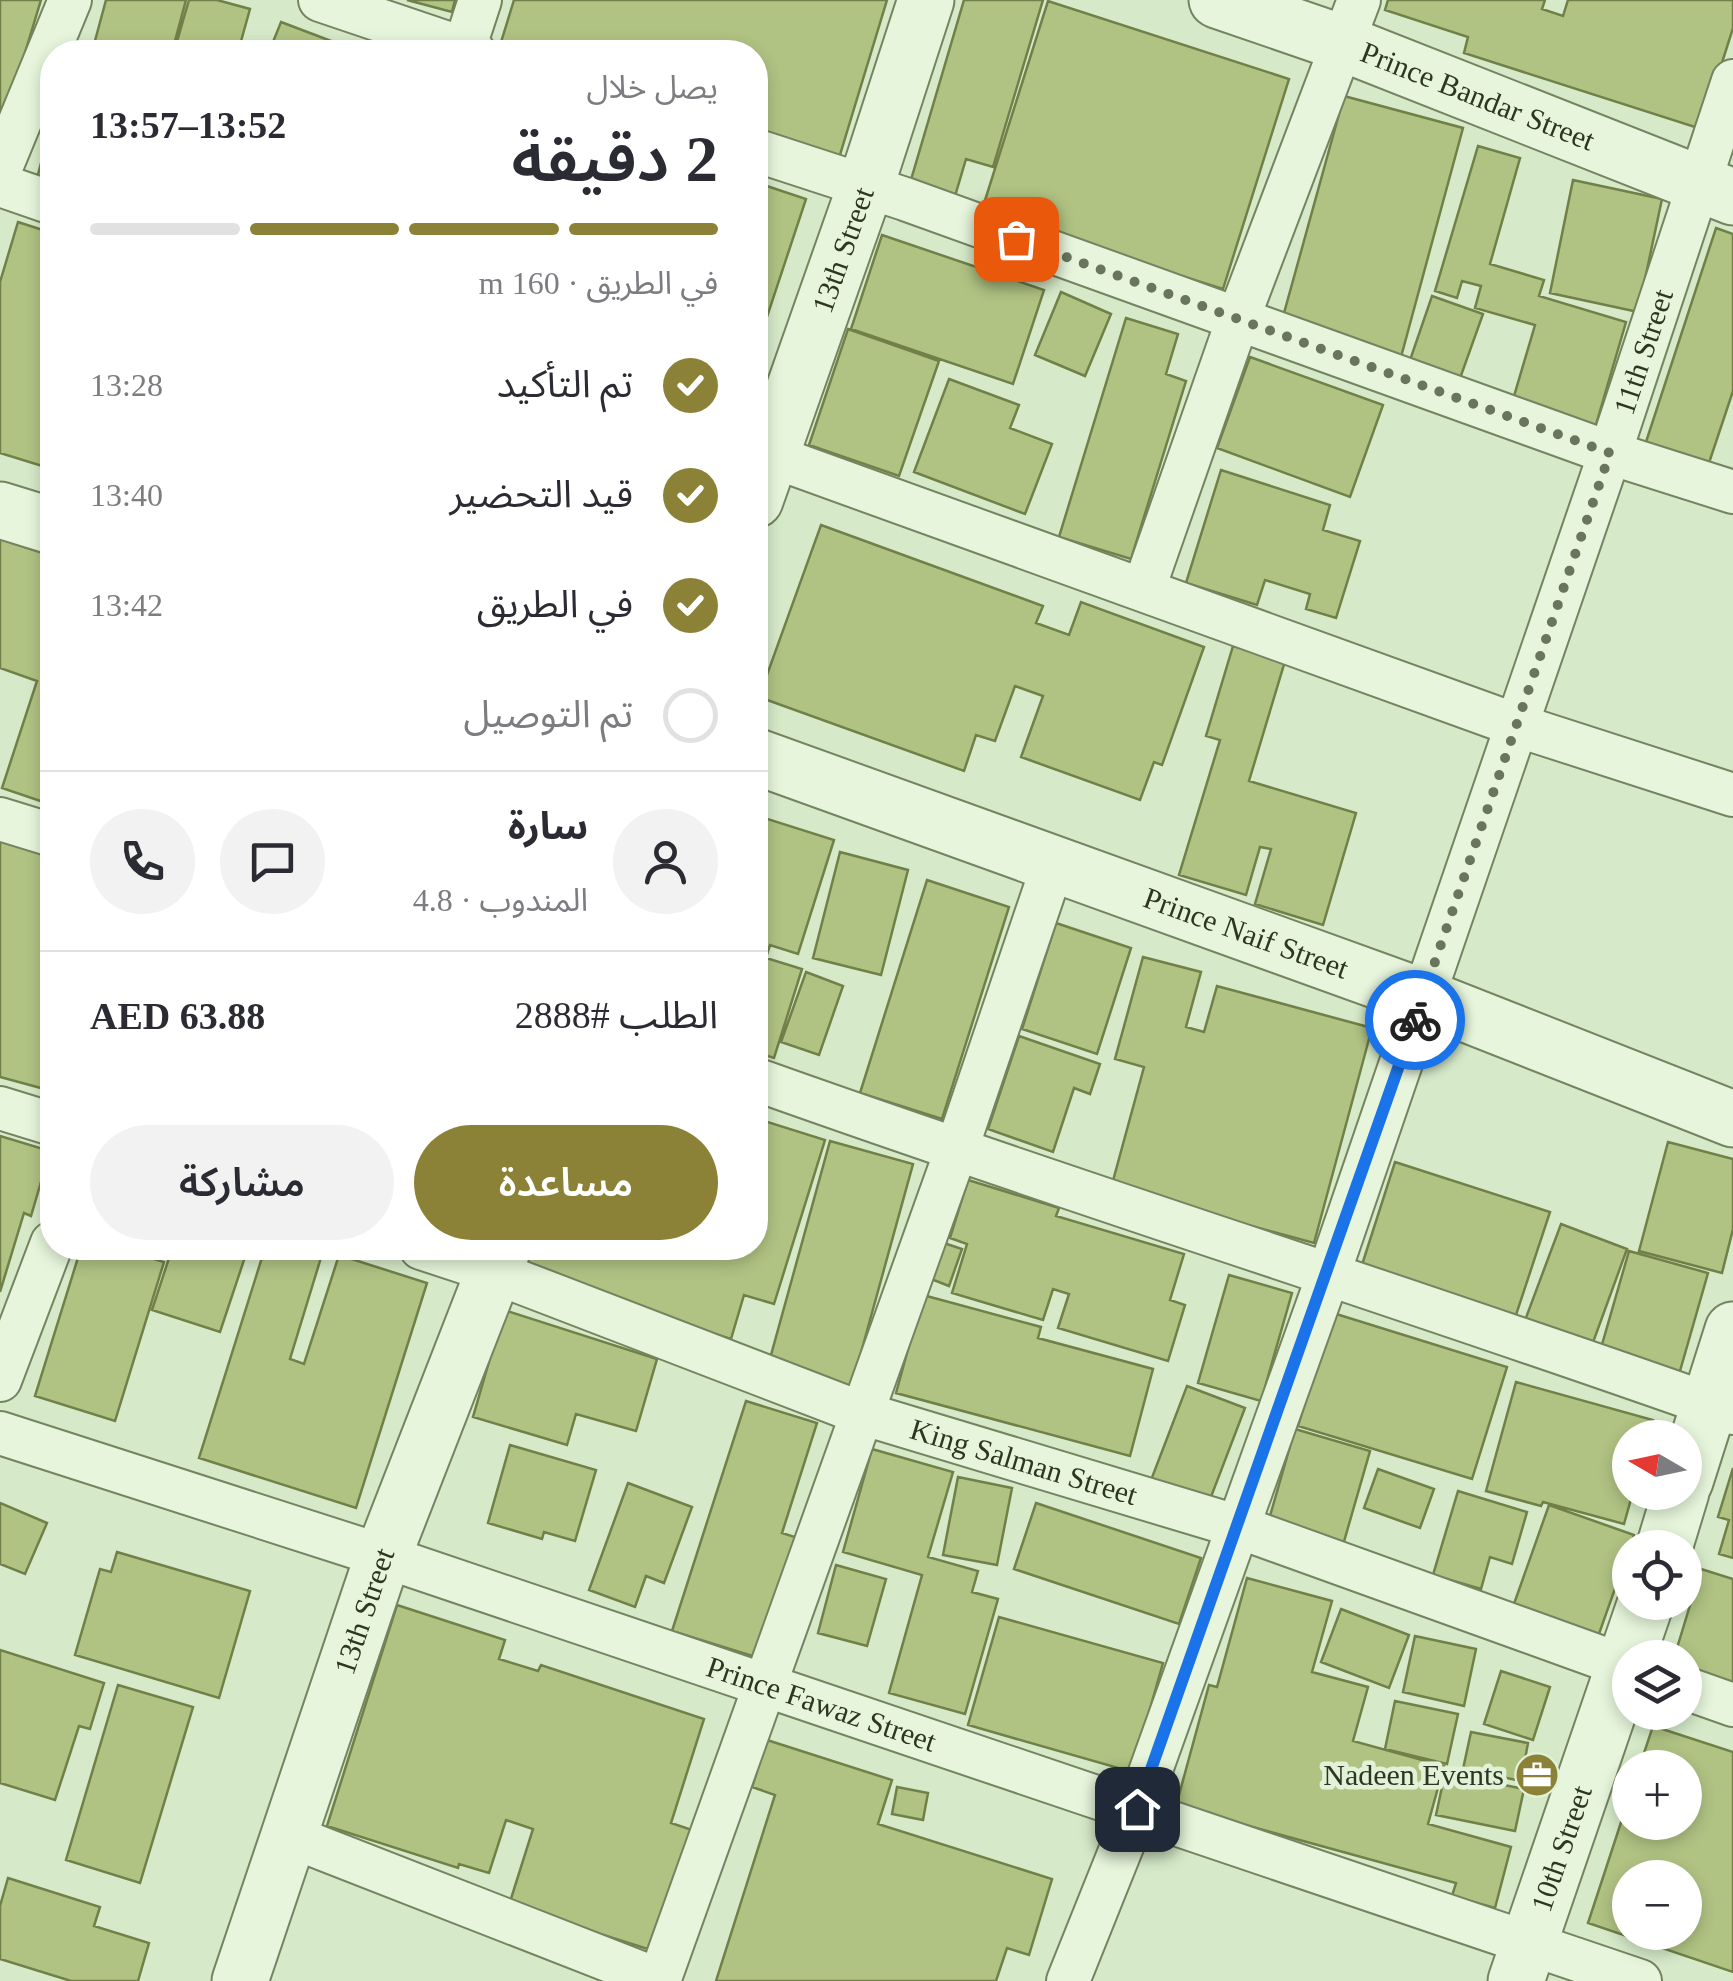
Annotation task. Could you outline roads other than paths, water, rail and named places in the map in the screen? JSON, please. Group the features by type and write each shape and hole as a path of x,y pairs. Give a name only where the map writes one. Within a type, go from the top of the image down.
{"street":[{"path":"54,40 70,0"},
{"path":"320,0 435,40"},
{"path":"470,40 480,0"},
{"name":"13th Street","path":"768,447 865,188 926,0"},
{"name":"Prince Bandar Street","path":"1217,0 1352,22 1715,190"},
{"path":"1144,588 1238,319 1352,22"},
{"path":"0,170 40,73"},
{"name":"11th Street","path":"1068,1981 1137,1809 1329,1273 1610,453 1715,190 1733,80"},
{"path":"768,154 905,199 1610,453 1733,492"},
{"path":"0,185 40,199"},
{"path":"768,470 1144,588 1516,725 1733,794"},
{"path":"0,510 40,522"},
{"name":"Prince Naif Street","path":"768,761 1423,997 1733,1120"},
{"path":"0,819 40,831"},
{"path":"290,1836 659,1981 956,1151 1054,865"},
{"path":"768,1084 1721,1409"},
{"path":"0,1108 40,1120"},
{"path":"0,1380 46,1260"},
{"name":"13th Street","path":"240,1981 383,1556 498,1260"},
{"name":"King Salman Street","path":"498,1260 861,1413 1236,1526 1612,1661"},
{"path":"1702,1446 1721,1409 1733,1330"},
{"name":"Prince Fawaz Street","path":"0,1433 383,1556 1137,1809 1522,1961 1640,1981"},
{"path":"1702,1694 1733,1706"},
{"name":"10th Street","path":"1522,1961 1612,1711"}],"place":[{"name":"Nadeen Events","path":"1537,1775"}]}
